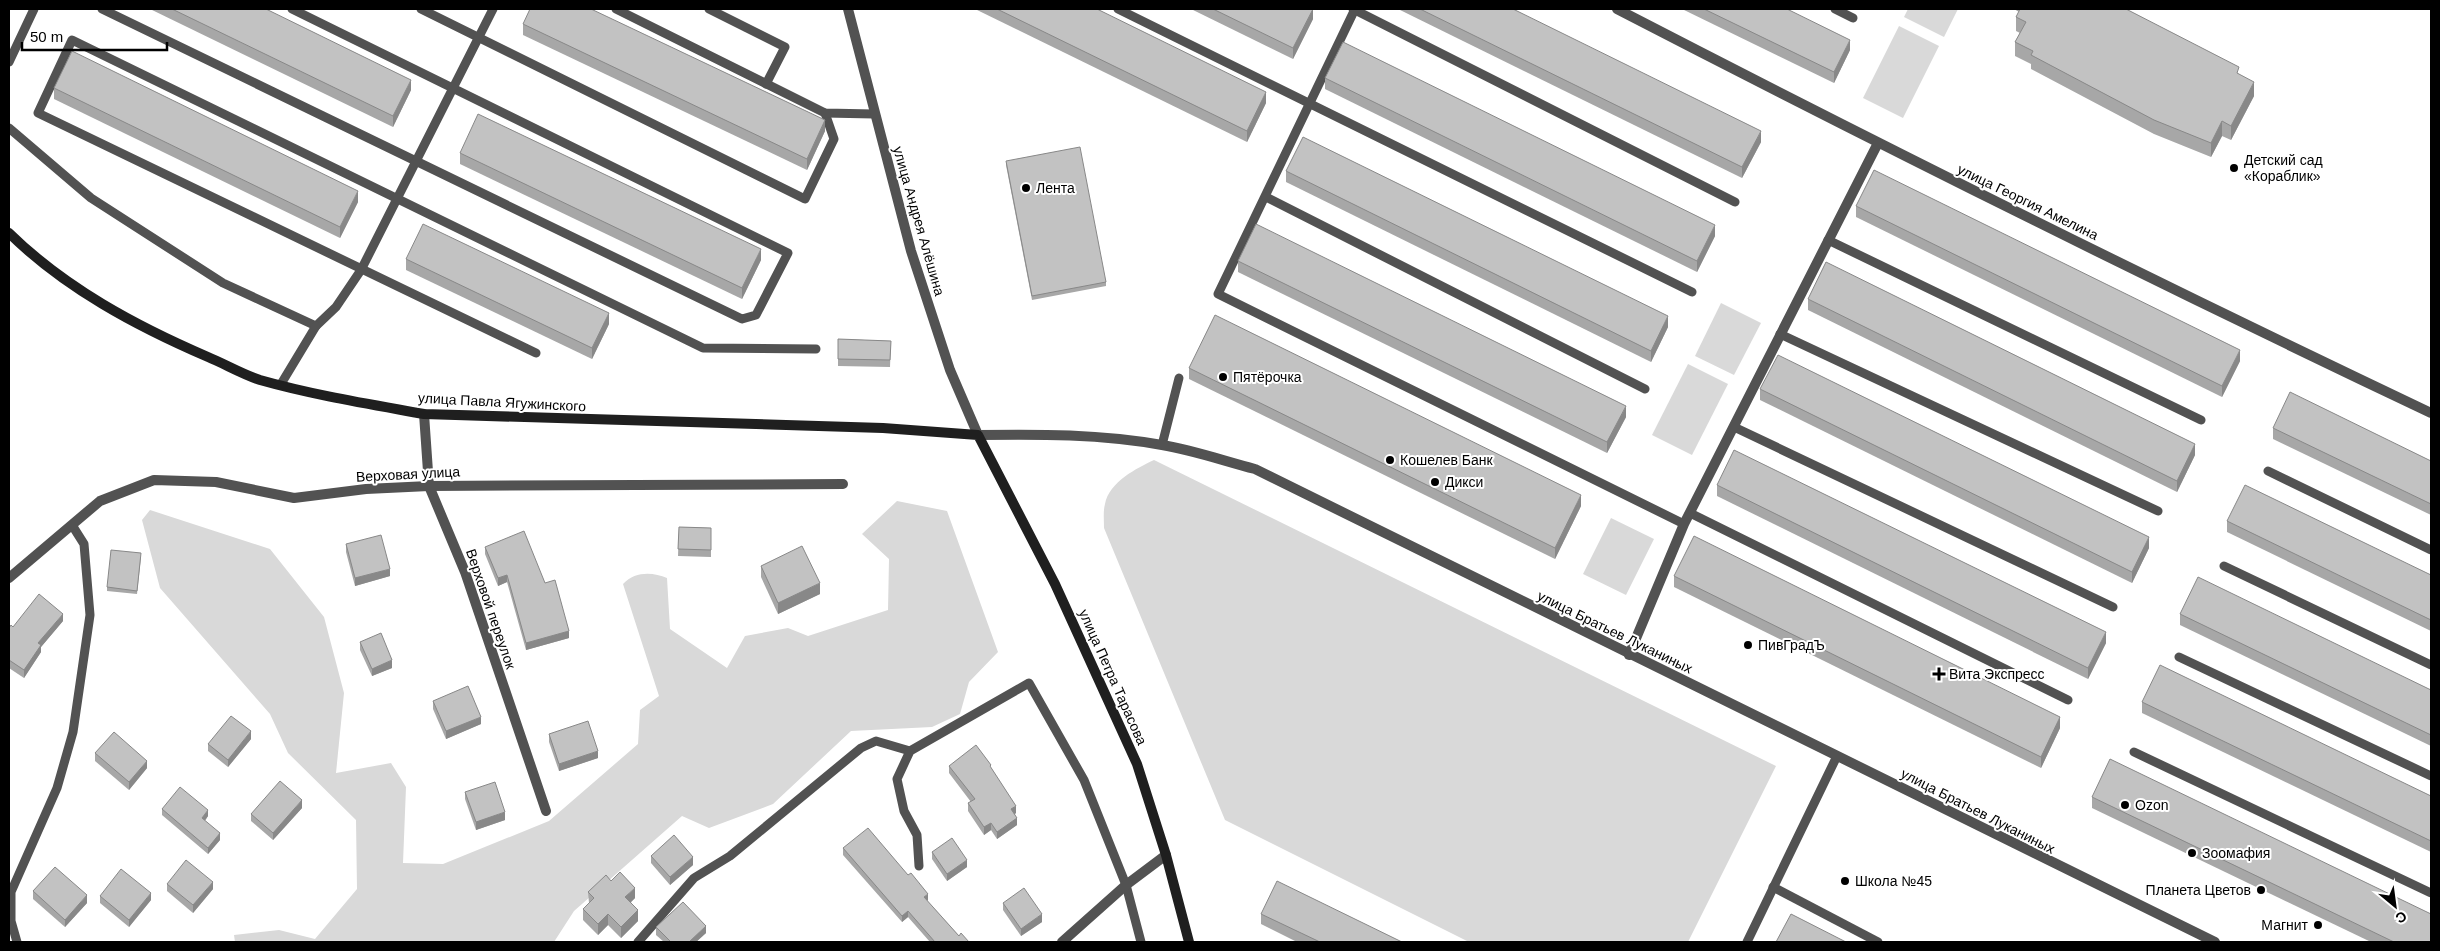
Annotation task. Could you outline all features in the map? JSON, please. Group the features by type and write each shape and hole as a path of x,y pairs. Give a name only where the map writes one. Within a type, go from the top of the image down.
{"street":[{"name":"улица Андрея Алёшина","path":"848,9 911,250 947,361 978,435"},
{"name":"улица Георгия Амелина","path":"1617,9 1878,143 2284,343 2431,413"},
{"path":"1629,655 1684,524 1878,143"},
{"name":"улица Павла Ягужинского","path":"9,233 26,250 98,303 171,341 259,379 353,401 424,414 883,428 978,435"},
{"name":"Верховой переулок","path":"424,414 429,486 465,572 546,811"},
{"name":"улица Братьев Луканиных","path":"978,435 1034,434 1086,436 1162,445 1255,469 1629,655 2215,942"},
{"name":"улица Петра Тарасова","path":"978,435 1055,584 1137,764 1166,854 1189,942"},
{"name":"Верховая улица","path":"9,578 100,502 154,480 216,482 294,498 366,489 429,486 843,484"},
{"path":"1062,942 1126,884 1166,854"}],"lane":[{"path":"9,62 34,9"},
{"path":"102,9 417,160 742,320 756,315 788,253 292,9"},
{"path":"421,9 479,36 577,87 805,199 834,138 825,113"},
{"path":"281,384 316,326 336,307 361,270 493,9"},
{"path":"616,9 825,113 874,114"},
{"path":"710,9 785,47 766,84"},
{"path":"1118,9 1692,292"},
{"path":"1684,524 1218,294 1311,104 1354,9 1735,202"},
{"path":"1835,9 1853,18"},
{"path":"536,353 38,113 72,40 703,348 816,349"},
{"path":"9,128 90,198 223,283 316,326"},
{"path":"1266,197 1645,389"},
{"path":"1828,240 2201,420"},
{"path":"1780,334 2158,511"},
{"path":"1162,445 1179,378"},
{"path":"1734,426 2113,607"},
{"path":"2268,471 2431,550"},
{"path":"1690,513 2068,700"},
{"path":"16,942 11,921 11,892 57,788 73,732 90,615 84,544 72,525"},
{"path":"2224,566 2431,665"},
{"path":"2179,656 2431,776"},
{"path":"919,866 917,835 904,811 896,779 910,751 1029,682 1084,780 1126,884 1141,942"},
{"path":"638,942 694,878 730,856 861,748 876,742 910,751"},
{"path":"2134,752 2431,893"},
{"path":"1747,942 1837,756"},
{"path":"1773,887 1878,942"}],"shaded area":[{"path":"1908,9 1958,9 1944,37 1904,17"},
{"path":"1899,26 1939,46 1903,118 1863,98"},
{"path":"1721,303 1761,323 1734,375 1695,356"},
{"path":"1688,364 1728,384 1692,455 1652,435"},
{"path":"1154,460 1776,766 1688,942 1469,942 1225,820 1104,528 1104,507 1112,489 1125,477"},
{"path":"897,501 947,511 998,652 969,682 960,714 932,727 851,731 773,804 709,828 682,816 574,911 554,942 235,942 234,935 279,930 315,939 357,889 356,820 288,753 270,714 160,588 142,520 150,510 270,549 324,617 344,693 336,773 391,763 406,787 403,863 443,864 549,821 638,744 640,710 659,696 623,584 628,580 644,574 667,578 670,629 727,668 745,636 788,628 808,636 888,610 889,559 862,534"},
{"path":"1611,518 1654,539 1626,595 1583,574"}],"building":[{"path":"172,9 266,9 411,80 393,116"},
{"path":"530,9 591,9 825,120 807,159 523,24"},
{"path":"997,9 1097,9 1266,92 1247,131"},
{"path":"1213,9 1313,9 1293,48"},
{"path":"1420,9 1513,9 1761,131 1742,167"},
{"path":"1704,9 1787,9 1850,40 1834,72"},
{"path":"2020,9 2126,9 2239,67 2237,73 2254,82 2231,126 2222,121 2211,143 2154,120 2031,55 2033,51 2015,42 2026,22 2016,17"},
{"path":"1343,42 1715,225 1697,261 1325,78"},
{"path":"72,51 358,191 340,227 54,88"},
{"path":"478,114 761,249 742,288 460,153"},
{"path":"1303,137 1668,316 1651,351 1286,171"},
{"path":"1080,147 1106,282 1032,296 1006,161"},
{"path":"1874,170 2240,350 2222,386 1856,206"},
{"path":"423,224 609,313 592,348 406,259"},
{"path":"1256,224 1626,406 1607,442 1238,261"},
{"path":"1826,262 2195,444 2177,481 1808,299"},
{"path":"1215,315 1581,495 1555,548 1189,368"},
{"path":"838,339 891,341 890,360 838,359"},
{"path":"1778,355 2149,537 2132,572 1760,389"},
{"path":"2290,392 2431,461 2431,504 2273,428"},
{"path":"1734,450 2106,632 2088,668 1717,485"},
{"path":"2245,485 2431,575 2431,620 2227,521"},
{"path":"679,527 711,528 711,550 678,549"},
{"path":"524,531 545,583 555,580 569,631 526,643 507,575 498,578 485,547"},
{"path":"381,535 390,569 355,578 346,544"},
{"path":"1694,536 2060,717 2041,757 1674,576"},
{"path":"802,546 820,583 778,603 761,566"},
{"path":"111,550 141,553 137,591 107,587"},
{"path":"2198,577 2431,690 2431,735 2180,614"},
{"path":"39,594 63,614 38,643 41,645 24,670 9,660 9,628 11,625 13,627"},
{"path":"381,633 392,660 372,669 360,642"},
{"path":"2160,665 2431,796 2431,841 2142,702"},
{"path":"468,686 481,717 446,731 433,701"},
{"path":"231,716 251,731 228,760 208,744"},
{"path":"588,721 598,751 559,764 549,734"},
{"path":"114,732 147,761 129,782 95,753"},
{"path":"976,745 991,765 1016,806 1011,809 1017,818 997,832 991,823 984,827 968,803 975,799 949,766"},
{"path":"2110,759 2431,914 2431,942 2394,942 2092,797"},
{"path":"280,781 302,800 273,833 251,814"},
{"path":"495,782 505,812 476,822 465,792"},
{"path":"180,787 208,810 202,818 220,833 208,848 162,809"},
{"path":"868,828 908,875 911,873 928,894 924,897 959,936 961,933 969,942 935,942 908,911 902,916 843,848"},
{"path":"674,835 693,857 670,877 651,856"},
{"path":"952,838 967,860 947,874 932,852"},
{"path":"186,860 213,882 193,905 167,884"},
{"path":"55,867 87,895 65,920 33,891"},
{"path":"121,869 151,893 129,920 100,896"},
{"path":"620,872 635,888 625,897 638,910 621,927 608,914 598,924 583,909 594,898 588,892 606,875 611,881"},
{"path":"1277,881 1402,942 1320,942 1261,914"},
{"path":"1024,888 1042,914 1021,929 1003,903"},
{"path":"683,902 706,926 689,942 671,942 656,927"},
{"path":"1791,914 1846,942 1776,942"}],"place":[{"name":"Детский сад «Кораблик»","path":"2234,168"},
{"name":"Лента","path":"1026,188"},
{"name":"Пятёрочка","path":"1223,377"},
{"name":"Кошелев Банк","path":"1390,460"},
{"name":"Дикси","path":"1435,482"},
{"name":"ПивГрадЪ","path":"1748,645"},
{"name":"Вита Экспресс","path":"1939,674"},
{"name":"Ozon","path":"2125,805"},
{"name":"Зоомафия","path":"2192,853"},
{"name":"Школа №45","path":"1845,881"},
{"name":"Планета Цветов","path":"2261,890"},
{"name":"Магнит","path":"2318,925"}]}
